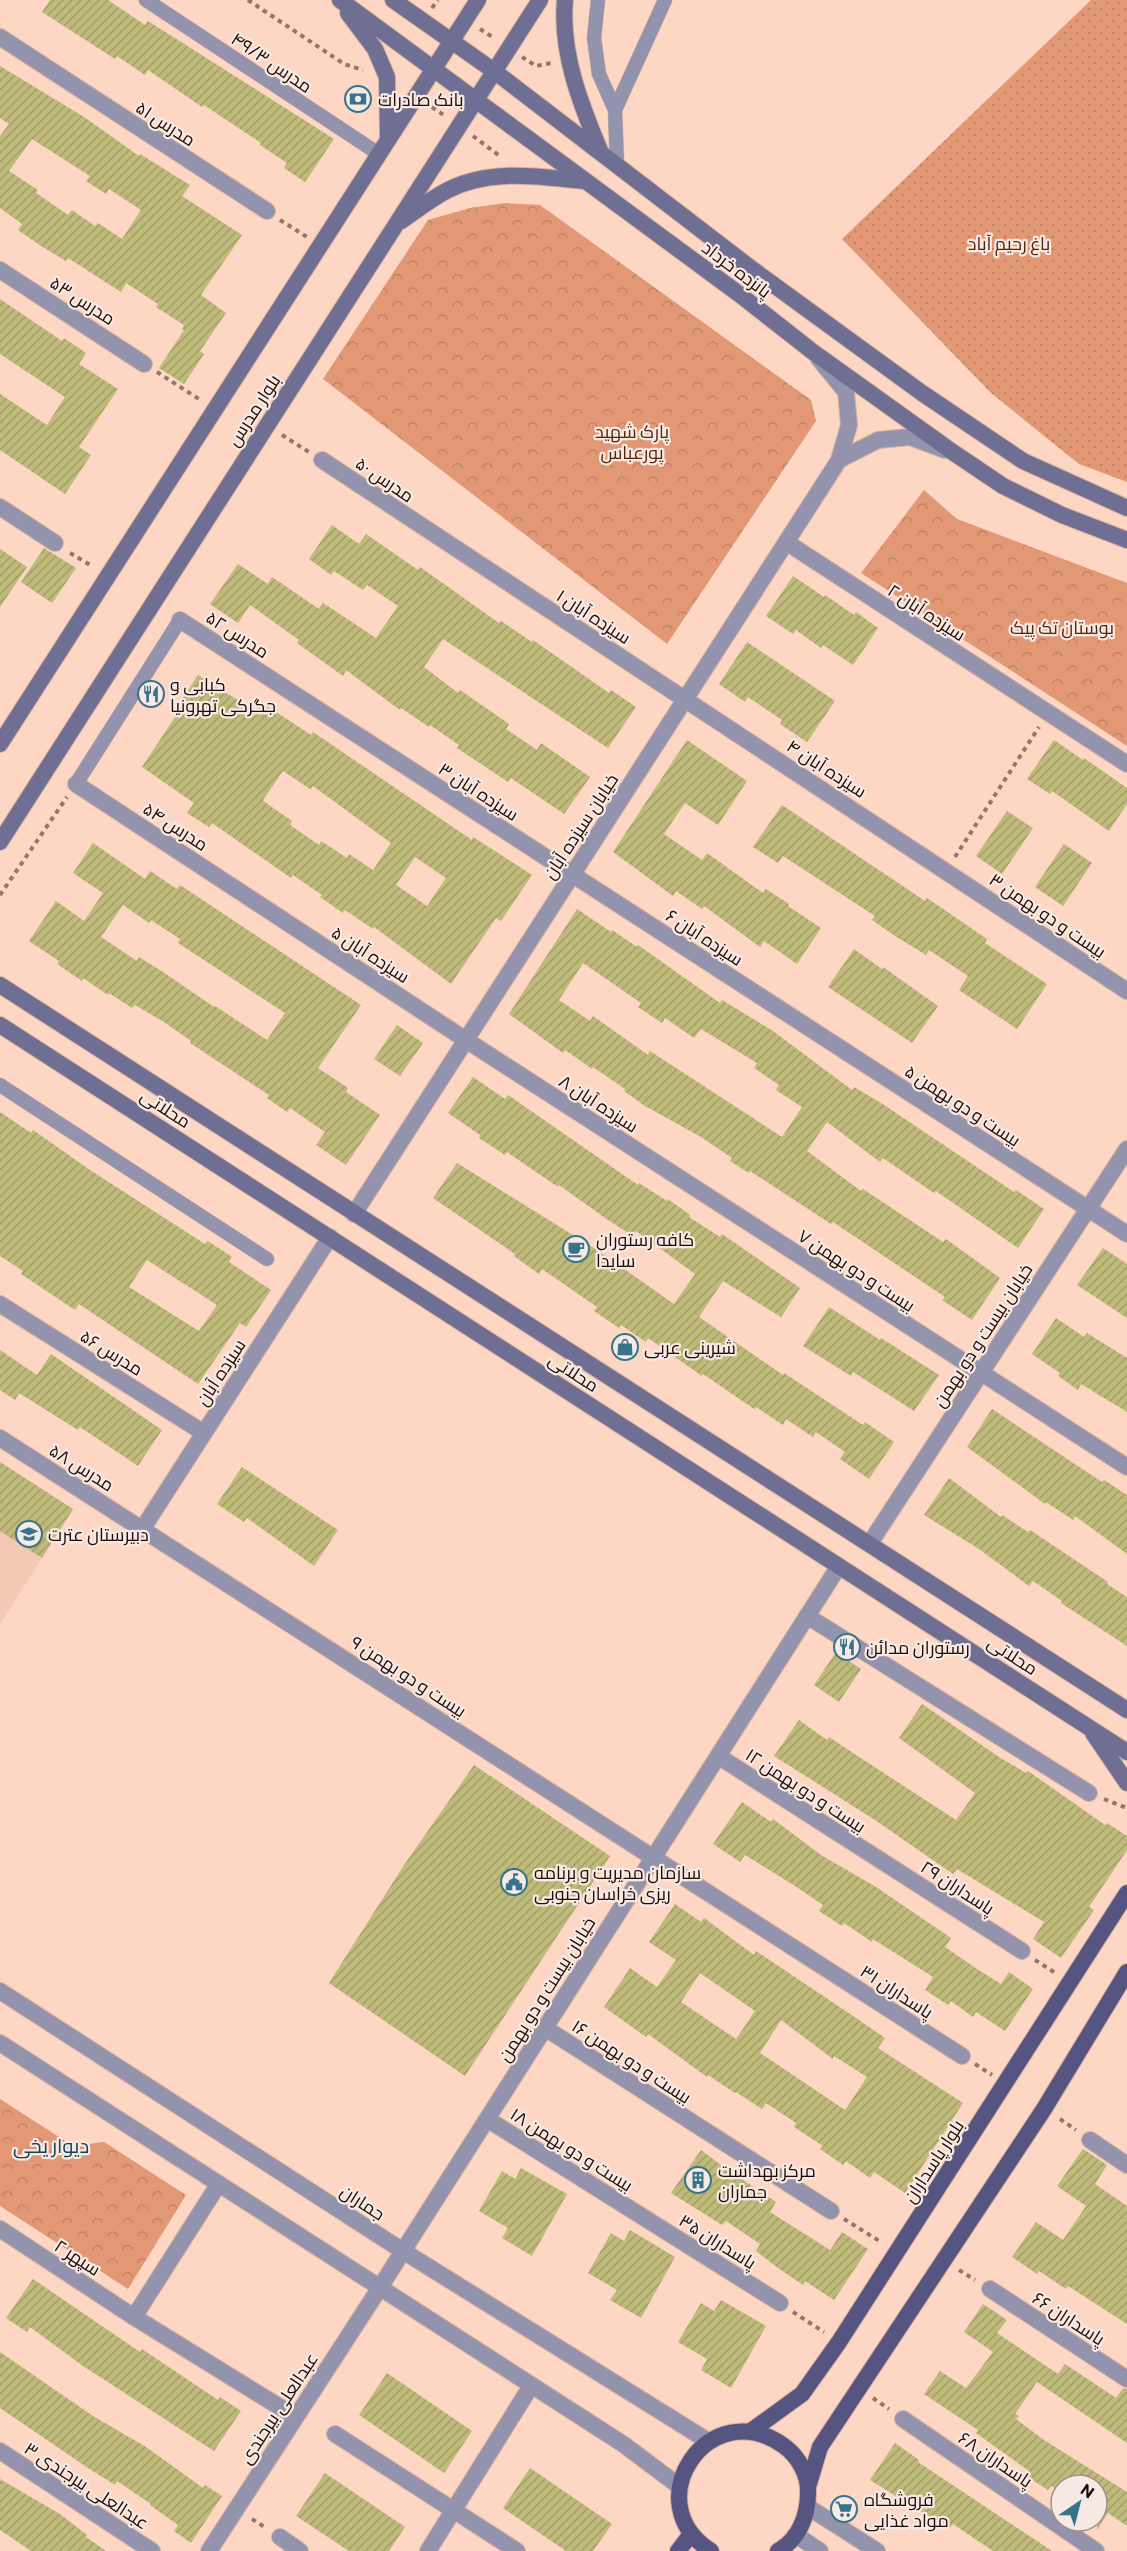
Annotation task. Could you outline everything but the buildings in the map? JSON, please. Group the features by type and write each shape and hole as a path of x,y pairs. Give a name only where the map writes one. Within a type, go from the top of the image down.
{"main road":[{"path":"340,0 375,50 387,77 388,140"},
{"name":"پانزده خرداد","path":"340,0 435,68 813,352 954,453 1003,486 1062,515 1127,540"},
{"name":"پانزده خرداد","path":"393,0 494,71 752,269 922,393 1023,461 1127,508"},
{"name":"بلوار مدرس","path":"0,744 478,0"},
{"name":"بلوار مدرس","path":"0,842 540,0"},
{"path":"565,0 568,60 582,108 602,154"},
{"path":"396,225 447,190 482,178 525,175 585,181"},
{"path":"736,292 752,269"},
{"name":"محلاتی","path":"0,985 1127,1710"},
{"name":"محلاتی","path":"0,1024 1127,1752"},
{"path":"1089,1727 1127,1783"},
{"name":"بلوار پاسداران","path":"751,2431 802,2394 839,2342 1127,1893"},
{"path":"808,2487 820,2448 1044,2109 1127,1972"},
{"path":"711,2551 691,2534 683,2519 679,2503 680,2486 685,2468 695,2453 708,2441 736,2431 751,2431 772,2437 790,2450 803,2468 808,2487 808,2507 804,2522 796,2535 778,2551"},
{"path":"678,2551 691,2534"}],"street":[{"name":"مدرس ۵۱","path":"0,37 267,212"},
{"name":"مدرس ۵۳","path":"0,270 144,364"},
{"name":"خیابان سیزده آبان","path":"354,1214 839,460 849,425 846,392 813,352"},
{"name":"خیابان سیزده آبان","path":"839,460 878,440 910,437 954,453"},
{"name":"مدرس ۵۰","path":"322,460 482,566"},
{"path":"0,507 55,543"},
{"name":"سیزده آبان ۲","path":"786,542 1127,765"},
{"name":"سیزده آبان ۱","path":"482,566 686,698"},
{"name":"مدرس ۵۲","path":"180,620 364,740"},
{"name":"سیزده آبان ۴","path":"686,698 947,871"},
{"name":"سیزده آبان ۳","path":"364,740 572,874"},
{"name":"مدرس ۵۴","path":"76,784 254,900"},
{"name":"بیست و دو بهمن ۳","path":"947,871 1127,991"},
{"name":"سیزده آبان ۶","path":"572,874 817,1033"},
{"name":"سیزده آبان ۵","path":"254,900 466,1040"},
{"name":"بیست و دو بهمن ۵","path":"817,1033 1127,1234"},
{"name":"سیزده آبان ۸","path":"466,1040 711,1198"},
{"name":"خیابان بیست و دو بهمن","path":"870,1543 1127,1149"},
{"name":"بیست و دو بهمن ۷","path":"711,1198 1125,1466"},
{"name":"سیزده آبان","path":"143,1528 330,1237"},
{"name":"مدرس ۵۶","path":"0,1304 204,1433"},
{"name":"مدرس ۵۸","path":"0,1438 143,1528"},
{"name":"بیست و دو بهمن ۹","path":"143,1528 812,1958"},
{"name":"خیابان بیست و دو بهمن","path":"403,2251 839,1566"},
{"path":"807,1616 1089,1793"},
{"name":"بیست و دو بهمن ۱۲","path":"718,1756 874,1856"},
{"name":"پاسداران ۲۹","path":"874,1856 1022,1951"},
{"name":"پاسداران ۳۱","path":"812,1958 962,2056"},
{"name":"جماران","path":"0,1991 403,2251 708,2441"},
{"name":"بیست و دو بهمن ۱۶","path":"545,2028 831,2211"},
{"path":"0,2043 218,2185 381,2286 623,2444 680,2486"},
{"name":"بیست و دو بهمن ۱۸","path":"487,2119 635,2213"},
{"path":"1090,2140 1127,2165"},
{"path":"134,2317 218,2185"},
{"name":"پاسداران ۳۵","path":"635,2213 780,2303"},
{"name":"سپهر ۲","path":"0,2229 134,2317 296,2417"},
{"name":"عبدالعلی بیرجندی","path":"209,2551 403,2251"},
{"name":"پاسداران ۶۶","path":"990,2289 1127,2379"},
{"path":"428,2551 531,2386"},
{"name":"پاسداران ۶۸","path":"903,2420 1096,2551"},
{"path":"335,2434 517,2551"},
{"name":"عبدالعلی بیرجندی ۳","path":"0,2451 152,2551"},
{"path":"808,2507 878,2551"},
{"path":"796,2535 820,2551"},
{"path":"280,2537 300,2551"}],"lane":[{"name":"مدرس ۴۹/۳","path":"146,0 379,154"},
{"path":"598,0 594,38 599,74 615,110 617,165"},
{"path":"615,110 665,0"},
{"path":"76,784 180,620"},
{"path":"0,1085 267,1259"}],"path":[{"path":"248,0 344,64 387,77"},
{"path":"267,212 320,246"},
{"path":"144,364 215,409"},
{"path":"267,426 322,460"},
{"path":"55,543 107,576"},
{"path":"947,871 1047,714"},
{"path":"0,895 76,784"},
{"path":"1022,1951 1071,1983"},
{"path":"962,2056 1006,2084"},
{"path":"1044,2109 1090,2140"},
{"path":"831,2211 897,2253"},
{"path":"945,2261 990,2289"},
{"path":"780,2303 839,2342"},
{"path":"860,2389 903,2420"},
{"path":"236,2508 280,2537"}],"shaded area":[{"name":"دبیرستان عترت","path":"0,1462 73,1509 0,1624"}],"green space":[{"name":"باغ رحیم آباد","path":"1091,0 1127,0 1127,482 1079,464 991,393 842,239"},
{"name":"پارک شهید پورعباس","path":"505,203 540,205 811,400 816,421 667,644 323,379 428,220 470,208"},
{"name":"بوستان تک پیک","path":"924,490 957,519 1127,583 1127,746 861,573"},
{"path":"0,2099 73,2146 104,2142 186,2195 128,2289 0,2206"}],"place":[{"name":"بانک صادرات","path":"358,99"},
{"name":"کبابی و جگرکی تهرونیا","path":"151,694"},
{"name":"کافه رستوران سایدا","path":"576,1249"},
{"name":"شیرینی عربی","path":"625,1347"},
{"name":"دبیرستان عترت","path":"29,1534"},
{"name":"رستوران مدائن","path":"847,1647"},
{"name":"سازمان مدیریت و برنامه ریزی خراسان جنوبی","path":"514,1882"},
{"name":"مرکز بهداشت جماران","path":"698,2180"},
{"name":"فروشگاه مواد غذایی","path":"844,2509"}],"district":[{"name":"دیوار یخی","path":"51,2145"}]}
